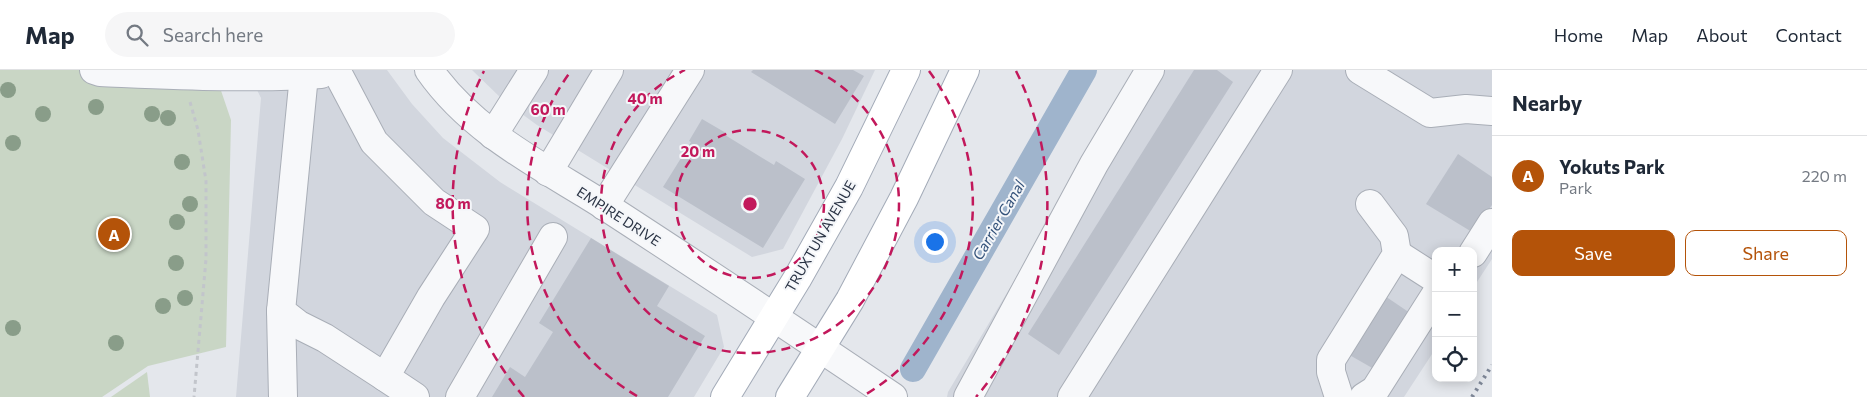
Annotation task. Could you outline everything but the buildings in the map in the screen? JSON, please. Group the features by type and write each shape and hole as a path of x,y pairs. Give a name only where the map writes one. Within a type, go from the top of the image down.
{"main road":[{"name":"TRUXTUN AVENUE","path":"725,397 772,317 797,279 849,187 906,70"},
{"path":"790,397 850,300 904,198 965,70"}],"street":[{"path":"94,70 100,72 183,75 304,75 324,74 334,70 374,142 434,202 475,229 385,376"},
{"name":"EMPIRE DRIVE","path":"430,70 464,110 493,135 893,397"},
{"path":"548,172 609,70"},
{"path":"604,206 690,70"},
{"path":"968,397 1094,164 1150,70"},
{"path":"1072,397 1278,70"},
{"path":"1360,70 1430,113 1466,109 1492,111"},
{"path":"493,135 533,71"},
{"path":"283,397 281,311 304,75"},
{"path":"1339,397 1331,372 1331,360 1397,254 1394,236 1370,204"},
{"path":"1477,247 1492,224"},
{"path":"460,397 553,237"},
{"path":"1397,254 1432,276"},
{"path":"1364,397 1375,390 1432,300"},
{"path":"281,311 299,325 325,338 415,397"}],"path":[{"path":"183,75 198,130 206,181 206,259 194,397"}],"shaded area":[{"path":"247,70 387,70 412,104 443,138 500,182 717,315 724,347 694,397 236,397 261,98"},
{"path":"472,70 875,70 842,139 783,249 752,257 537,125 503,100"},
{"path":"1135,70 1492,70 1492,259 1477,282 1477,247 1432,247 1432,354 1404,397 947,397 948,392 1125,94"}],"green space":[{"path":"0,70 214,70 231,120 226,347 148,366 102,397 0,397"},
{"path":"147,372 150,397 111,397"}],"waterway":[{"name":"Carrier Canal","path":"913,369 1084,70"}],"railway":[{"path":"1472,397 1492,365"}],"place":[{"name":"Yokuts Park","path":"114,234"}]}
